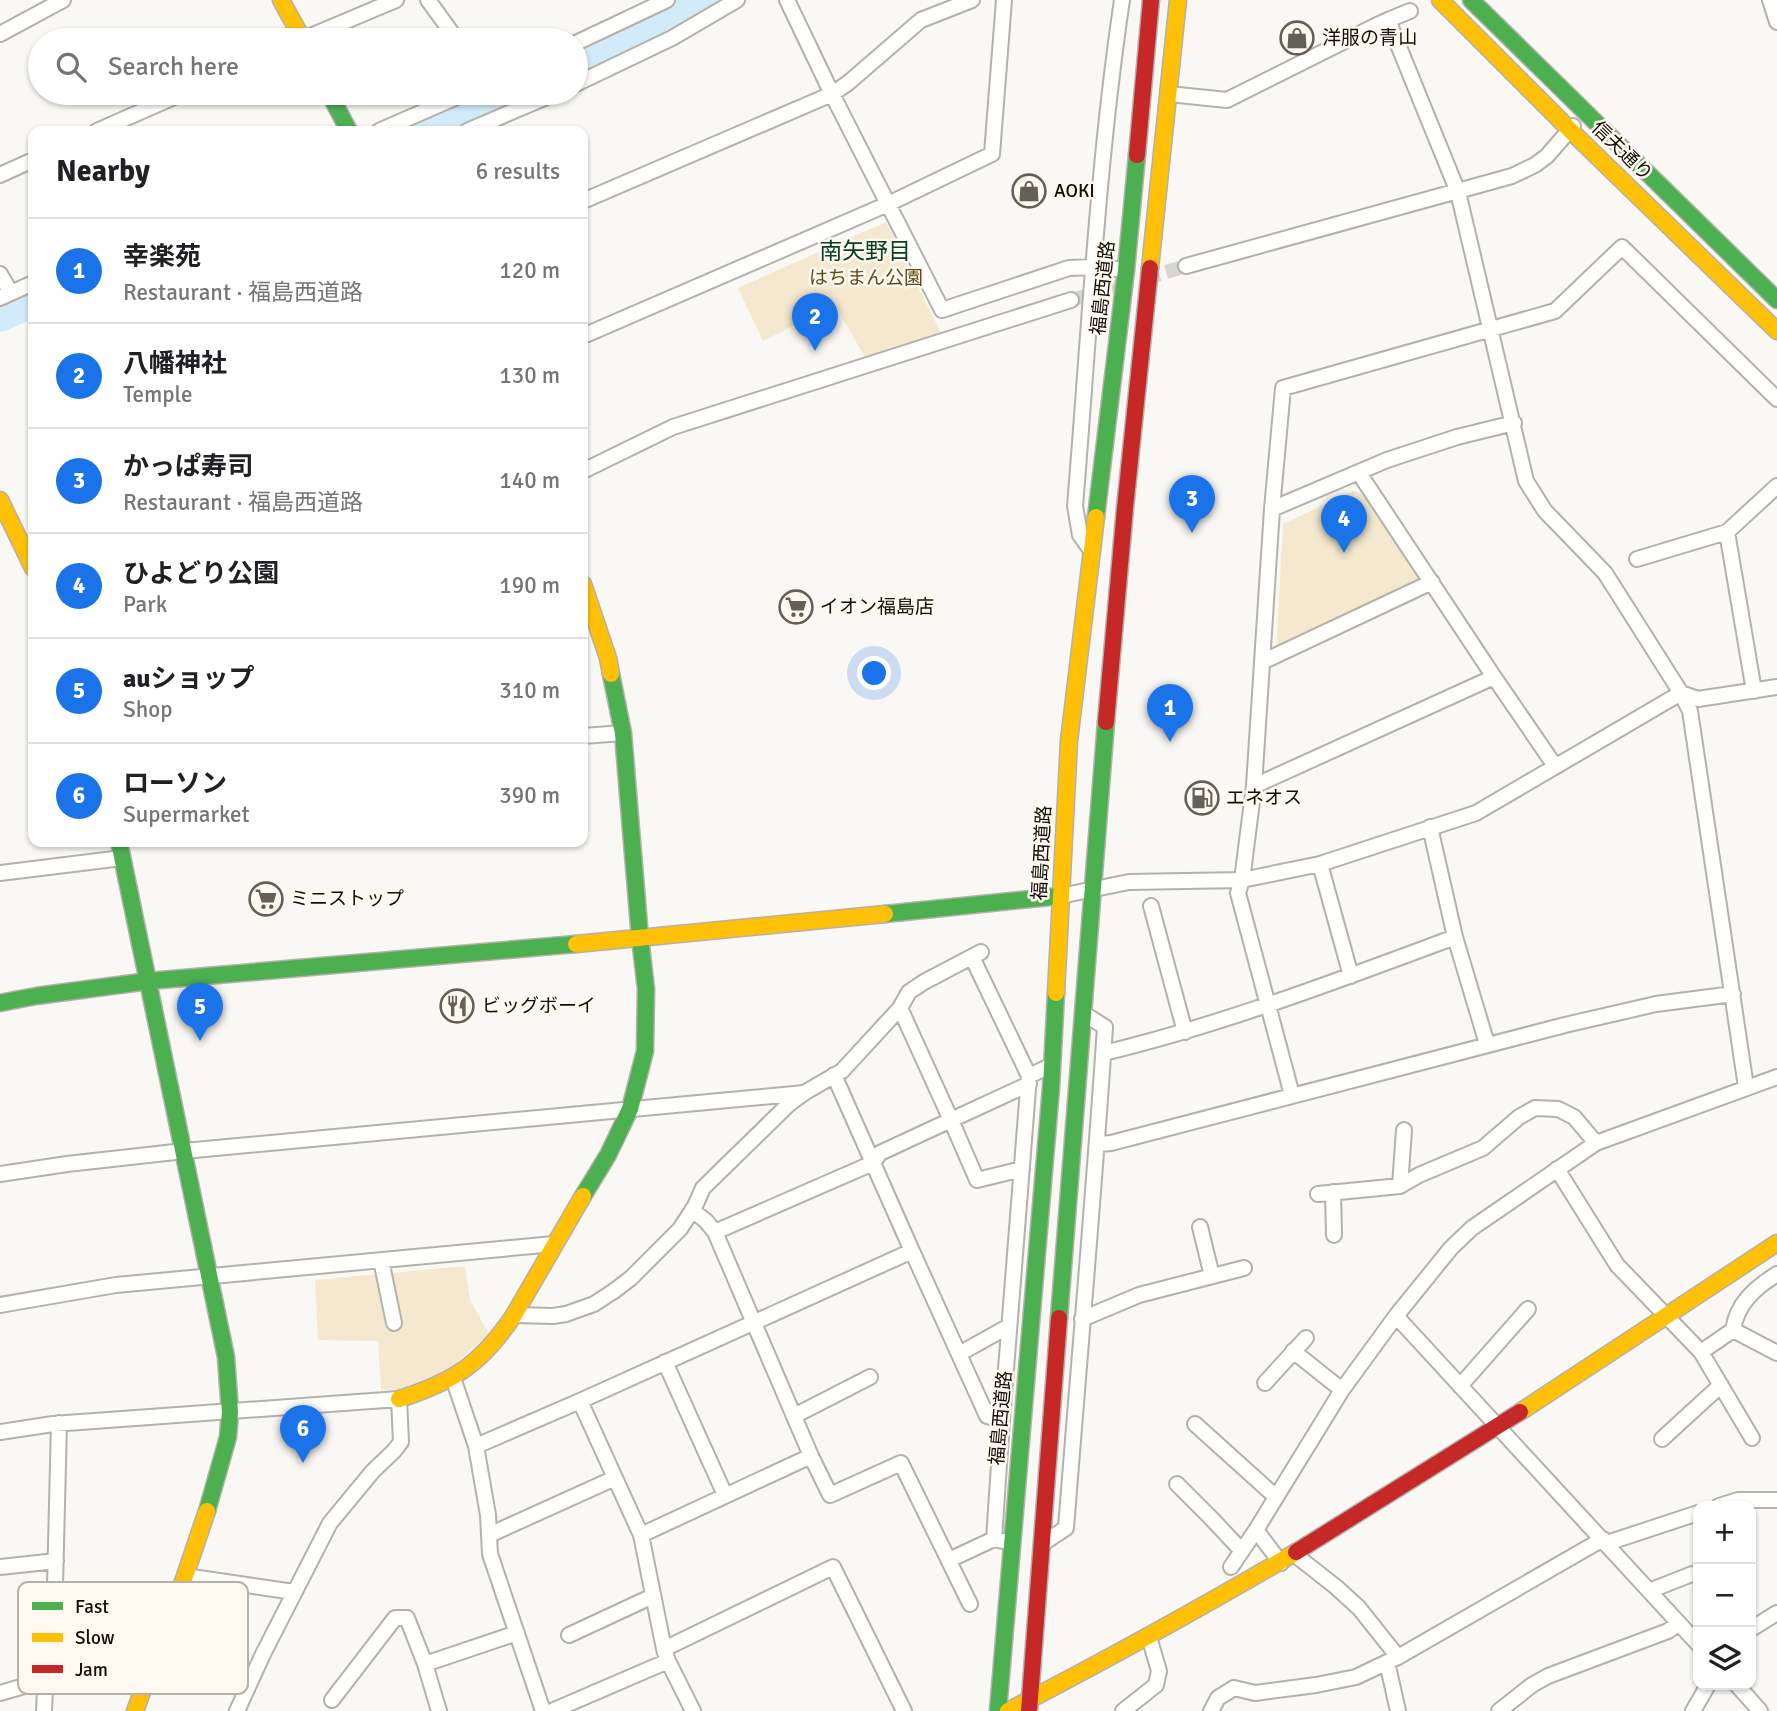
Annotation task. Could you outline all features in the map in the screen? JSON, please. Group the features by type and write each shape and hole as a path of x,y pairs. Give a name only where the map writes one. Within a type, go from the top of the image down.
{"main road":[{"path":"281,0 296,28"},
{"name":"福島西道路","path":"998,1711 1052,1065 1069,740 1126,271 1151,0"},
{"path":"1029,1706 1092,888 1125,508 1178,0"},
{"name":"信夫通り","path":"1440,0 1777,331"},
{"name":"信夫通り","path":"1471,0 1777,300"},
{"path":"335,105 346,126"},
{"path":"0,500 28,558"},
{"path":"398,1399 425,1391 453,1378 472,1365 514,1315 608,1155 630,1109 645,1051 646,989 623,733 608,658 588,601"},
{"path":"120,850 226,1357 230,1412 228,1437 216,1483 183,1582"},
{"path":"0,1003 149,981 640,938 1060,896"},
{"path":"1008,1711 1029,1706 1288,1558 1370,1508 1777,1243"},
{"path":"135,1711 141,1694"}],"street":[{"path":"0,34 64,0"},
{"path":"330,28 396,0"},
{"path":"428,0 448,28"},
{"path":"588,37 667,0"},
{"path":"588,78 672,38 737,0"},
{"path":"787,0 942,310 1069,268 1092,267 1126,271"},
{"path":"588,199 832,94 921,20 972,0"},
{"path":"588,334 888,204 992,154 1004,0"},
{"path":"1092,553 1080,535 1075,506 1092,267 1122,0"},
{"path":"1770,0 1777,22"},
{"path":"1169,94 1227,100 1410,11"},
{"path":"1388,20 1458,192 1526,481 1545,511 1605,573 1690,711 1746,1087"},
{"path":"108,126 156,105"},
{"path":"390,126 439,105"},
{"path":"479,126 528,105"},
{"path":"1186,266 1492,183 1523,171 1547,156 1587,113"},
{"path":"0,175 28,162"},
{"path":"1292,1095 1238,893 1254,786 1272,509 1283,388 1555,311 1622,247 1777,399"},
{"path":"0,274 5,295 28,285"},
{"path":"588,469 673,427 1071,300"},
{"path":"1272,509 1387,460 1457,437 1514,423"},
{"path":"1359,473 1555,766"},
{"path":"1637,559 1727,532 1777,486"},
{"path":"1727,532 1754,691"},
{"path":"1262,662 1432,582"},
{"path":"1254,786 1494,677"},
{"path":"1060,896 1129,882 1242,880 1320,864 1476,813 1681,693 1698,699 1777,687"},
{"path":"588,736 623,733"},
{"path":"1430,827 1455,937 1487,1044"},
{"path":"0,872 120,850"},
{"path":"1320,864 1352,976"},
{"path":"1151,906 1185,1032"},
{"path":"1104,1053 1185,1032 1268,1005 1455,937"},
{"path":"514,1315 566,1314 594,1304 631,1279 680,1229 703,1188 789,1104 842,1071 900,1008 909,992 976,955 1029,1080 994,1539"},
{"path":"1098,1144 1111,1143 1487,1044 1656,1004 1733,994"},
{"path":"900,1008 977,1180 1022,1169"},
{"path":"1042,1544 1066,1528 1098,1144 1105,1027 1083,1013"},
{"path":"715,1232 873,1163 880,1153 951,1120 1029,1080 1052,1065"},
{"path":"834,1075 987,1416 1002,1420"},
{"path":"1231,1567 1342,1390 1396,1316 1451,1248 1472,1228 1596,1143 1777,1077"},
{"path":"0,1174 184,1151 804,1093"},
{"path":"1334,1235 1325,1193 1400,1186 1483,1148 1519,1117 1535,1108 1558,1109 1574,1116 1596,1143"},
{"path":"1400,1186 1404,1130"},
{"path":"1558,1170 1617,1265 1701,1352 1752,1438"},
{"path":"692,1210 715,1232 830,1495 901,1463 970,1604"},
{"path":"1200,1227 1212,1276"},
{"path":"0,1305 116,1285 554,1244"},
{"path":"476,1446 912,1251"},
{"path":"381,1260 394,1323"},
{"path":"1082,1319 1139,1295 1244,1268"},
{"path":"1701,1352 1733,1330 1734,1320 1745,1300 1756,1288 1777,1274"},
{"path":"1460,1386 1528,1309"},
{"path":"1396,1316 1693,1638"},
{"path":"959,1354 1009,1326"},
{"path":"1733,1330 1777,1353"},
{"path":"1265,1383 1306,1338"},
{"path":"1293,1351 1342,1390"},
{"path":"666,1363 725,1495"},
{"path":"794,1416 870,1377"},
{"path":"453,1378 476,1446 488,1515 490,1554 543,1711"},
{"path":"1662,1438 1721,1385"},
{"path":"0,1432 60,1423 398,1399 401,1441 330,1523 248,1684"},
{"path":"580,1401 641,1535 666,1655 694,1711"},
{"path":"55,1582 60,1423"},
{"path":"1195,1424 1276,1497"},
{"path":"641,1535 811,1456"},
{"path":"489,1535 615,1478"},
{"path":"1177,1484 1242,1551"},
{"path":"1735,1501 1777,1500"},
{"path":"1211,1711 1217,1698 1234,1688 1255,1693 1356,1677 1392,1660 1605,1541 1693,1515"},
{"path":"1256,1530 1288,1558 1336,1587 1359,1608 1392,1660 1398,1711"},
{"path":"949,1560 994,1539 1012,1542"},
{"path":"0,1567 55,1561"},
{"path":"552,1711 666,1655 834,1566 904,1711"},
{"path":"1649,1591 1692,1574"},
{"path":"185,1576 226,1582"},
{"path":"248,1585 295,1592"},
{"path":"569,1635 653,1596"},
{"path":"1754,1627 1777,1614"},
{"path":"332,1700 395,1618 407,1618 439,1711"},
{"path":"1499,1711 1548,1676 1668,1631 1679,1623"},
{"path":"425,1664 517,1633"},
{"path":"1123,1711 1156,1685 1159,1671 1149,1637"},
{"path":"0,1693 18,1688"},
{"path":"1693,1711 1705,1690"},
{"path":"1741,1690 1760,1711"},
{"path":"237,1711 244,1694"}],"green space":[{"name":"はちまん公園","path":"886,222 942,335 867,361 835,305 763,341 738,288"},
{"path":"1353,491 1369,496 1425,582 1276,652 1283,524"},
{"path":"465,1266 470,1300 489,1334 446,1372 400,1389 381,1390 378,1341 318,1340 315,1280"}],"waterway":[{"path":"588,62 630,43 707,0"},
{"path":"439,126 488,105"},
{"path":"0,317 28,304"}],"tunnel":[{"path":"1146,278 1186,266"},
{"path":"1071,300 1127,284"}],"traffic: fast":[{"path":"1471,0 1777,300"},
{"path":"335,105 346,126"},
{"path":"1096,517 1137,155"},
{"path":"583,1196 608,1155 630,1109 645,1051 646,989 623,733 611,674"},
{"path":"1059,1318 1106,722"},
{"path":"120,847 226,1357 230,1412 228,1437 207,1511"},
{"path":"885,914 1060,896"},
{"path":"0,1003 149,981 576,944"},
{"path":"998,1711 1051,1088 1056,993"}],"traffic: slow":[{"path":"281,0 296,28"},
{"path":"1150,268 1178,0"},
{"path":"1440,0 1777,331"},
{"path":"0,500 28,558"},
{"path":"1056,993 1069,741 1096,517"},
{"path":"588,599 611,674"},
{"path":"576,944 885,914"},
{"path":"399,1399 451,1378 490,1346 514,1315 583,1196"},
{"path":"1520,1412 1777,1243"},
{"path":"183,1582 207,1511"},
{"path":"1008,1711 1296,1552"},
{"path":"135,1711 141,1694"}],"traffic: jam":[{"path":"1137,155 1151,0"},
{"path":"1106,722 1150,268"},
{"path":"1029,1711 1059,1318"},
{"path":"1296,1552 1520,1412"}],"place":[{"name":"洋服の青山","path":"1297,38"},
{"name":"AOKI","path":"1029,191"},
{"name":"八幡神社","path":"815,351"},
{"name":"かっぱ寿司","path":"1192,533"},
{"name":"ひよどり公園","path":"1344,553"},
{"name":"イオン福島店","path":"796,607"},
{"name":"幸楽苑","path":"1170,742"},
{"name":"エネオス","path":"1202,798"},
{"name":"ミニストップ","path":"266,899"},
{"name":"ビッグボーイ","path":"457,1006"},
{"name":"auショップ","path":"200,1041"},
{"name":"ローソン","path":"303,1463"}],"district":[{"name":"南矢野目","path":"865,251"}]}
